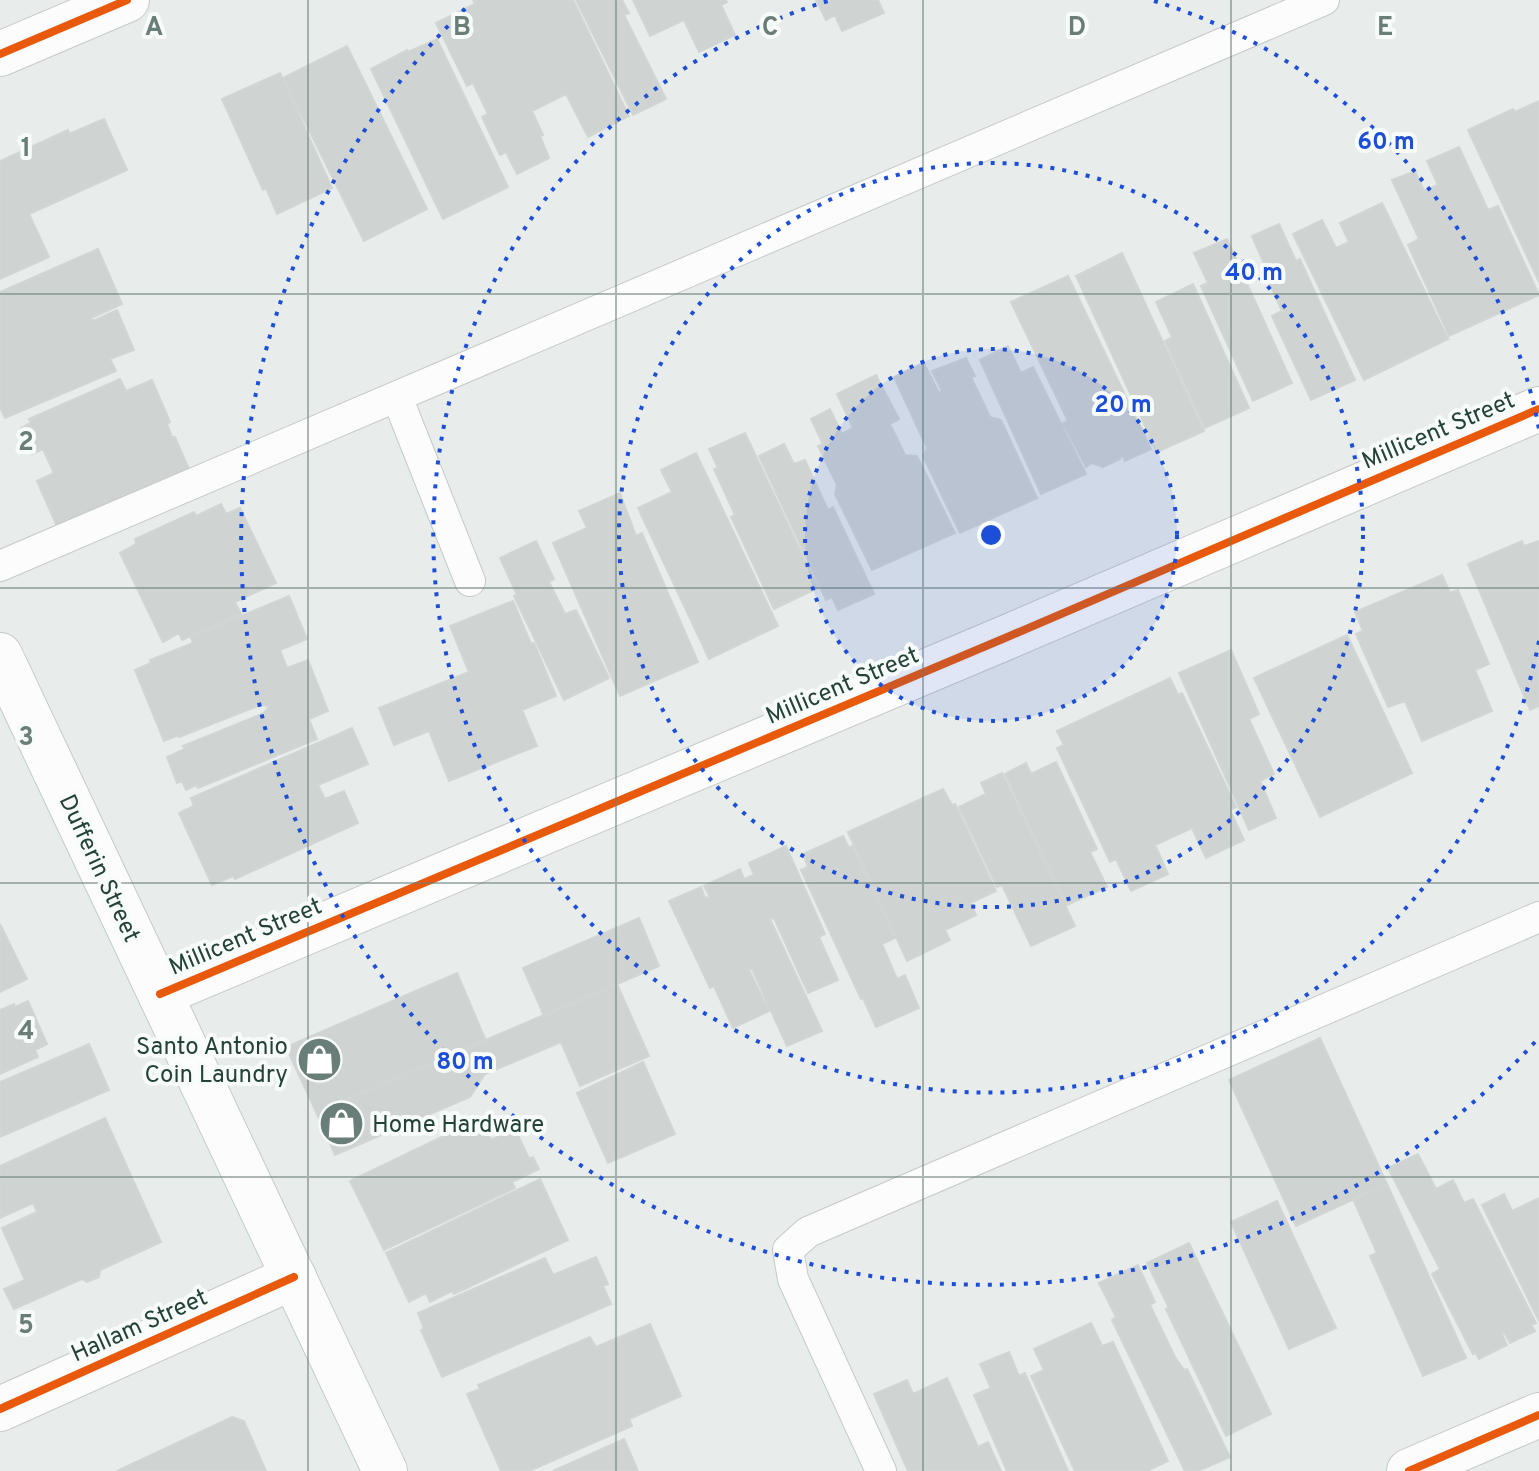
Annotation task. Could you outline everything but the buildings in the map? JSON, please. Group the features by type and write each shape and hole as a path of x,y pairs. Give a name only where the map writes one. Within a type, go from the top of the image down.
{"street":[{"path":"0,54 127,0"},
{"name":"Millicent Street","path":"160,994 1539,409"},
{"name":"Dufferin Street","path":"0,655 385,1471"},
{"name":"Hallam Street","path":"0,1409 294,1277"},
{"path":"1409,1471 1539,1415"}],"lane":[{"path":"0,566 1324,0"},
{"path":"397,397 470,581"},
{"path":"881,1471 793,1279 788,1250 808,1232 1539,917"}],"cycle path":[{"path":"0,54 127,0"},
{"path":"160,994 1539,409"},
{"path":"0,1409 294,1277"},
{"path":"1409,1471 1539,1415"}],"place":[{"name":"Santo Antonio Coin Laundry","path":"319,1060"},
{"name":"Home Hardware","path":"341,1124"}]}
